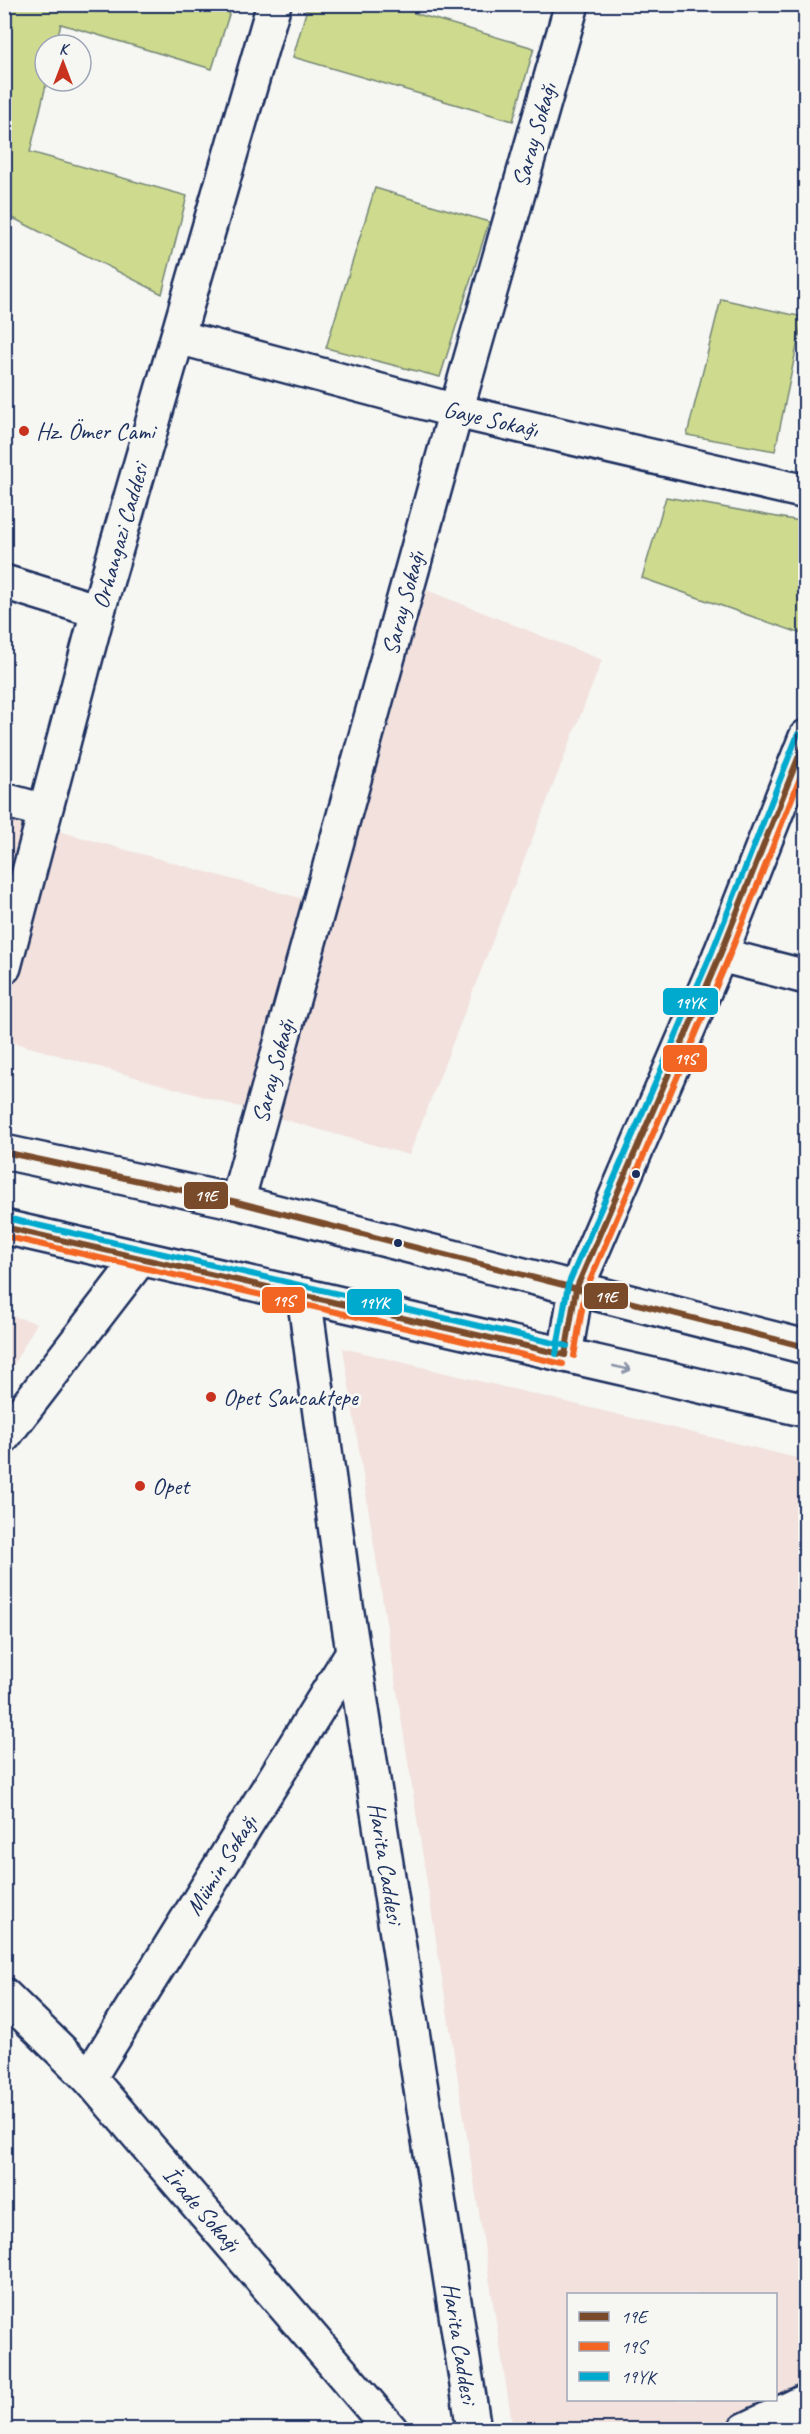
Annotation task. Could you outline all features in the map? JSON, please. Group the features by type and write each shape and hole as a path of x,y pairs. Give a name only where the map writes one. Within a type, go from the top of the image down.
{"street":[{"name":"Orhangazi Caddesi","path":"4,967 98,611 274,4"},
{"name":"Saray Sokağı","path":"237,1202 456,411 572,4"},
{"name":"Gaye Sokağı","path":"178,337 456,411 806,492"},
{"path":"4,582 98,611"},
{"path":"565,1355 576,1289 720,954 806,737"},
{"path":"4,800 44,811"},
{"path":"720,954 806,977"},
{"path":"4,1152 237,1202 806,1347"},
{"path":"4,1227 806,1410"},
{"path":"4,1436 140,1259"},
{"name":"Harita Caddesi","path":"304,1295 353,1652 474,2430"},
{"name":"Mümin Sokağı","path":"89,2078 353,1652"},
{"name":"İrade Sokağı","path":"4,1995 89,2078 391,2430"},
{"path":"745,2430 806,2401"}],"shaded area":[{"path":"419,587 602,660 409,1155 5,1040 4,816 336,908"},
{"path":"4,1314 37,1323 5,1379"},
{"path":"343,1348 805,1460 805,2429 513,2429"}],"green space":[{"path":"4,5 232,5 212,69 61,24 58,33 33,33 33,93 44,93 30,152 187,196 162,294 5,214"},
{"path":"308,5 416,5 414,13 534,48 513,121 293,57"},
{"path":"375,188 489,222 440,377 326,348"},
{"path":"721,299 803,317 775,451 687,435"},
{"path":"666,497 805,522 805,635 642,578"}],"transit line":[{"name":"19YK","path":"556,1354 568,1285 712,952 798,734"},
{"name":"19E","path":"565,1355 576,1289 720,955 806,738"},
{"name":"19S","path":"574,1356 585,1292 728,959 806,763"},
{"name":"19E","path":"4,1152 237,1202 806,1347"},
{"name":"19YK","path":"6,1218 567,1346"},
{"name":"19E","path":"4,1227 565,1355"},
{"name":"19S","path":"4,1236 563,1364"}],"place":[{"name":"Hz. Ömer Cami","path":"24,431"},
{"name":"Opet Sancaktepe","path":"211,1397"},
{"name":"Opet","path":"140,1486"}]}
